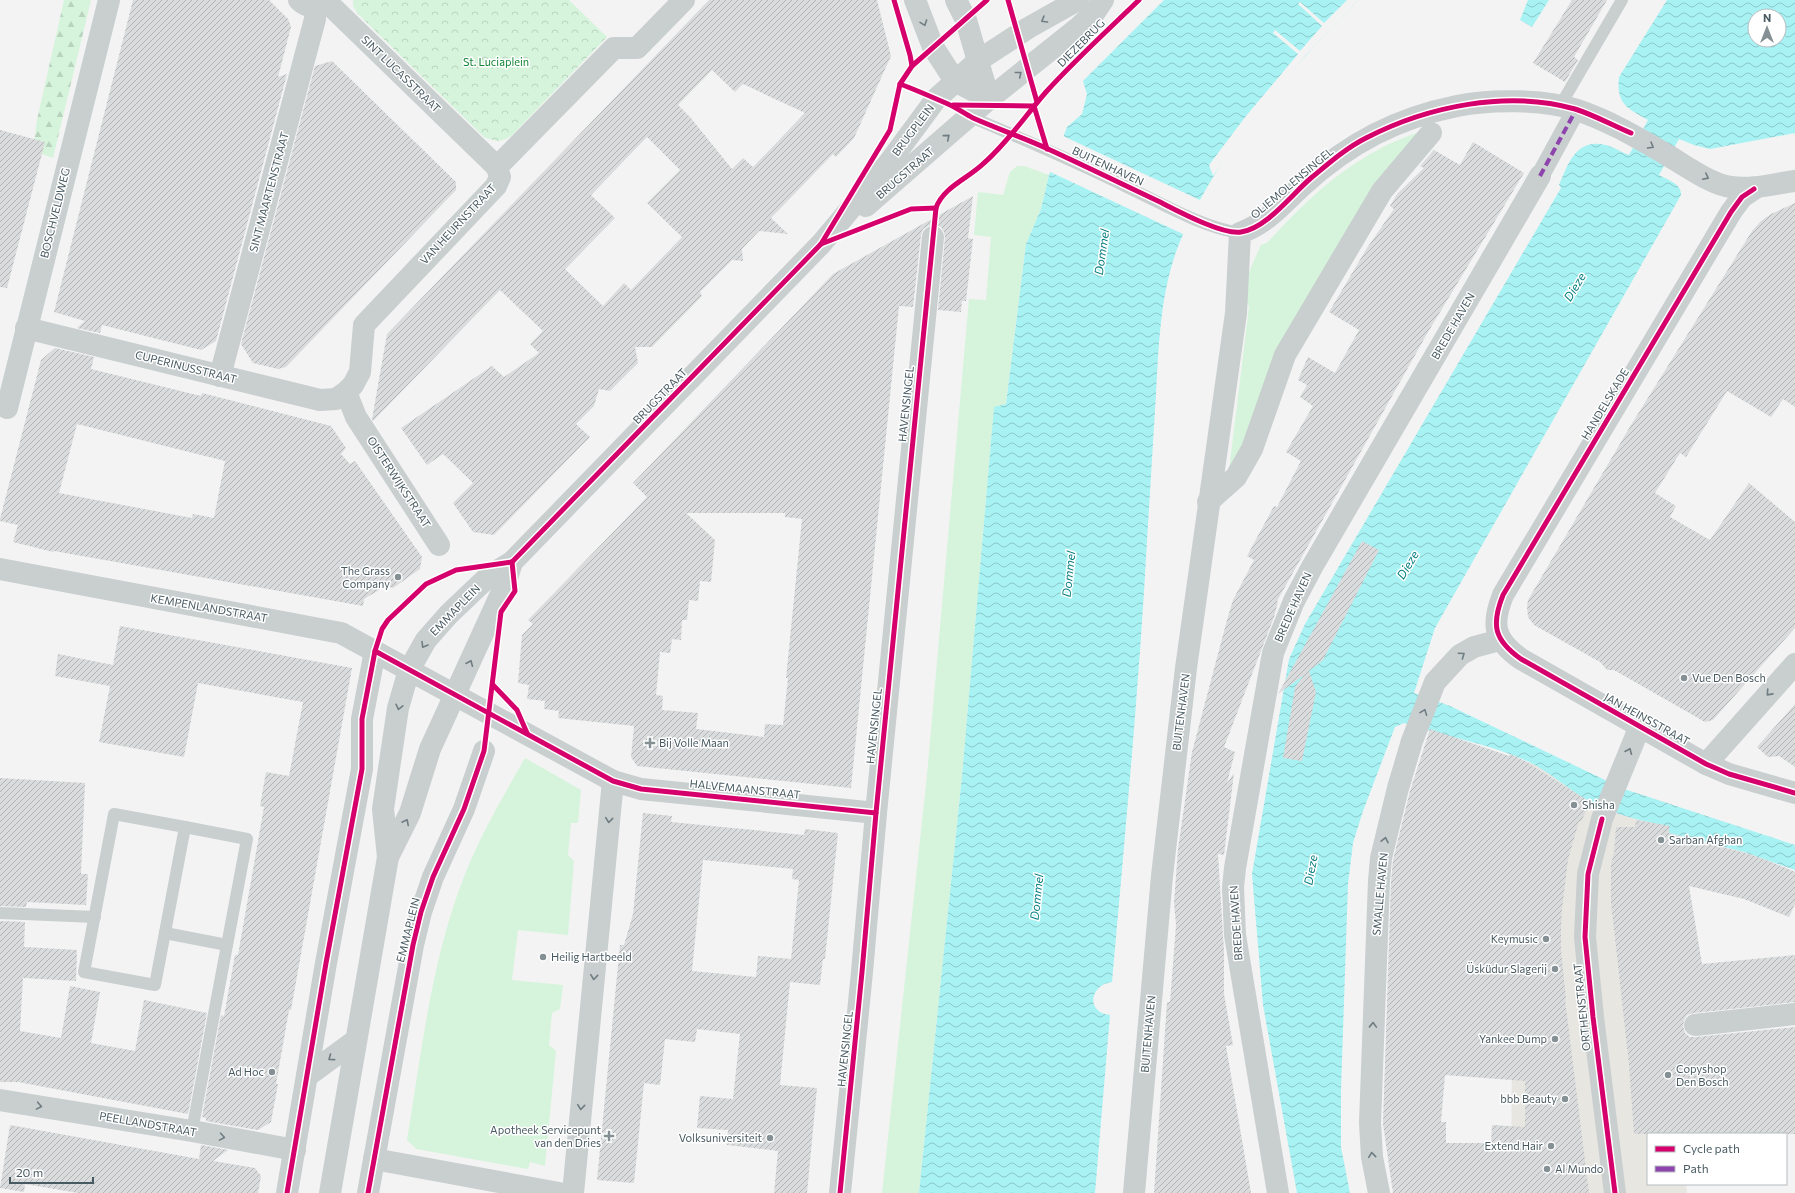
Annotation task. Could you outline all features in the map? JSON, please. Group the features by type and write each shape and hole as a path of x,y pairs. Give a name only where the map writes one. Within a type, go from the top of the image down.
{"street":[{"name":"BOSCHVELDWEG","path":"6,408 109,0"},
{"name":"VAN HEURNSTRAAT","path":"346,392 354,385 360,372 364,325 496,186 500,176 497,167 614,48 637,48 684,0"},
{"path":"915,0 933,47 956,81 989,99"},
{"path":"956,0 966,20 979,60 989,99"},
{"name":"BRUGPLEIN","path":"888,164 936,99 979,60 1028,28 1078,0"},
{"path":"971,117 989,99 1079,28 1095,12 1103,0"},
{"name":"SINT LUCASSTRAAT","path":"319,3 497,167"},
{"name":"SINT MAARTENSTRAAT","path":"220,376 319,3"},
{"name":"OLIEMOLENSINGEL","path":"1240,233 1267,220 1303,184 1336,158 1365,138 1399,123 1435,111 1482,102 1512,101 1568,108 1630,133 1709,179 1730,187 1754,189"},
{"name":"BREDE HAVEN","path":"1278,1193 1236,943 1233,887 1236,860 1273,653 1294,601 1312,567 1540,176 1568,108"},
{"name":"BRUGSTRAAT","path":"821,244 971,117"},
{"path":"1208,502 1236,477 1252,449 1285,355 1382,191 1431,133"},
{"name":"BRUGSTRAAT","path":"512,562 821,244 888,164"},
{"path":"1754,189 1795,181"},
{"name":"HANDELSKADE","path":"1500,640 1495,627 1497,611 1503,595 1731,212 1742,197 1754,189"},
{"name":"BUITENHAVEN","path":"1134,1193 1162,876 1186,668 1208,502 1236,313 1240,233"},
{"name":"HAVENSINGEL","path":"840,1193 933,237"},
{"name":"CUPERINUSSTRAAT","path":"26,328 320,400 336,398 346,392"},
{"name":"OISTERWIJKSTRAAT","path":"346,392 356,417 439,545"},
{"name":"EMMAPLEIN","path":"330,1193 355,1041 388,857 383,809 398,708 409,670 426,640 449,614 488,576 512,562"},
{"name":"EMMAPLEIN","path":"388,857 410,813 430,749 505,585 512,562"},
{"name":"KEMPENLANDSTRAAT","path":"0,569 341,633 409,670"},
{"name":"SMALLE HAVEN","path":"1379,1193 1372,1157 1370,1123 1381,858 1412,741 1435,682 1460,655 1474,647 1500,640"},
{"name":"JAN HEINSSTRAAT","path":"1500,640 1509,651 1521,660 1706,764 1729,774 1795,793"},
{"path":"287,1193 326,963 362,769 362,719 375,651"},
{"path":"1706,764 1795,664"},
{"path":"409,670 613,781 573,1193"},
{"name":"ORTHENSTRAAT","path":"1615,1193 1593,1017 1585,937 1588,874 1602,819 1618,776 1640,726"},
{"name":"EMMAPLEIN","path":"368,1193 413,945 421,912 432,877 464,809 484,751"},
{"name":"HALVEMAANSTRAAT","path":"613,781 641,789 876,813"},
{"path":"1696,1025 1795,1014"},
{"path":"307,1076 355,1041"},
{"name":"PEELLANDSTRAAT","path":"0,1100 192,1131 295,1150"},
{"path":"374,1159 559,1193"}],"lane":[{"path":"1568,108 1622,0"},
{"name":"BUITENHAVEN","path":"971,117 1047,149 1194,218 1222,230 1240,233"},
{"path":"185,827 155,986 84,972 114,814 185,827 247,839 192,1131"},
{"path":"0,913 95,917"},
{"path":"165,933 227,945"}],"shaded area":[{"path":"1514,758 1672,804 1684,1133 1647,1133 1647,1185 1686,1185 1687,1193 1511,1193"}],"green space":[{"path":"64,0 91,0 53,158 33,151 37,120"},
{"name":"St. Luciaplein","path":"353,0 569,0 607,37 512,135 505,139 495,141 484,137 358,14 353,6"},
{"path":"1422,131 1246,444 1229,470 1249,307 1246,300 1246,284 1261,245 1268,242 1301,207 1319,191 1357,162 1377,150"},
{"path":"1017,166 1024,166 1049,175 1041,209 1026,244 1006,404 994,408 962,776 919,1193 882,1193 927,775 969,299 986,300 991,237 974,235 978,192 1003,195 1010,172"},
{"path":"525,758 581,790 578,823 571,823 568,855 574,861 568,935 518,930 512,980 563,985 560,1009 552,1013 549,1045 556,1051 545,1166 530,1162 528,1169 416,1149 407,1140 428,1010 442,945 451,913 475,850"}],"water":[{"name":"Dommel","path":"1164,0 1358,0 1281,84 1234,144 1195,209 1179,244 1164,299 1160,337 1140,651 1112,982 1104,984 1099,988 1093,999 1097,1009 1102,1013 1110,1015 1095,1193 919,1193 962,776 994,407 1006,404 1026,244 1041,209 1049,175 1067,127 1082,114 1087,94 1083,81"},
{"path":"1528,0 1549,0 1532,27 1520,20"},
{"name":"Dieze","path":"1667,0 1795,0 1795,133 1710,149 1679,139 1659,175 1677,185 1681,191 1681,195 1435,628 1414,693 1450,706 1624,789 1795,845 1795,870 1744,852 1669,833 1669,826 1639,820 1600,807 1583,798 1536,765 1497,749 1404,723 1395,727 1363,811 1353,843 1348,884 1341,1090 1341,1147 1350,1193 1297,1193 1263,1005 1252,874 1289,659 1305,624 1561,188 1559,185 1571,160 1582,148 1589,145 1598,144 1612,147 1629,155 1648,120 1624,104 1619,93 1619,77"}],"pier":[{"path":"1347,0 1358,0 1305,56 1253,119 1213,176 1209,165 1246,116 1298,54 1273,33 1275,30 1300,51 1322,26 1298,4 1300,2 1324,23"},
{"path":"1061,135 1202,201 1185,235 1048,171"}],"building":[{"path":"133,0 269,0 288,19 291,27 278,77 287,74 216,341 201,350 102,325 100,333 77,328 85,321 54,312"},
{"path":"709,0 877,0 891,56 854,138 836,157 833,154 771,218 788,234 759,231 742,249 743,261 732,260 700,292 702,296 652,347 635,347 638,363 610,391 599,389 594,406 576,424 590,437 494,535 473,532 453,503 473,483 443,454 427,465 401,428 492,366 504,377 539,353 530,344 543,331 500,290 373,421 372,419 387,334","holes":["712,70 735,92 743,84 805,113 753,167 743,158 732,169 690,117 678,105","647,137 680,170 647,203 682,237 631,290 624,283 603,306 565,269 615,218 591,195"]},
{"path":"1572,0 1607,0 1574,57 1578,60 1565,82 1533,63"},
{"path":"332,61 456,182 456,190 286,367 278,369 253,363 241,344 315,66"},
{"path":"0,130 45,142 7,288 0,287"},
{"path":"1473,142 1524,173 1428,332 1277,601 1274,617 1224,747 1235,752 1227,783 1234,773 1224,855 1218,854 1224,951 1224,994 1233,1045 1226,1046 1251,1193 1154,1193 1167,1002 1170,1002 1176,925 1174,903 1178,849 1192,752 1233,600 1254,560 1247,556 1274,506 1277,507 1301,461 1286,452 1313,406 1300,397 1307,385 1298,380 1308,357 1335,373 1359,330 1329,312 1367,248 1394,209 1390,206 1397,194 1424,168 1420,166 1434,150 1460,165"},
{"path":"973,196 968,238 973,239 966,301 962,301 961,312 938,310 945,238 941,227 934,225 923,229 921,235 913,307 899,306 851,788 637,766 631,757 634,726 558,718 559,711 544,709 545,701 527,699 529,685 518,683 522,635 533,624 528,620 647,497 633,483 833,274","holes":["686,513 785,513 785,517 802,519 786,678 788,678 783,725 765,724 764,737 696,729 698,713 662,710 663,696 656,695 660,652 670,653 672,639 681,640 682,620 687,620 689,600 698,601 700,581 711,582 715,540"]},
{"path":"1795,203 1795,407 1783,399 1771,417 1727,391 1686,457 1680,453 1655,493 1676,506 1670,517 1710,540 1749,483 1795,522 1795,628 1713,720 1705,722 1614,670 1607,670 1600,662 1534,625 1528,617 1528,600 1631,425 1752,231 1761,221 1771,214"},
{"path":"55,348 94,357 91,369 201,396 202,393 331,426 346,448 341,454 350,464 355,461 422,557 420,569 393,588 386,586 364,599 363,606 53,552 13,542 18,525 0,521 0,519 41,360","holes":["77,424 225,461 214,518 193,514 192,518 59,493"]},
{"path":"1362,541 1379,550 1323,660 1309,671 1316,692 1302,761 1283,758 1295,687 1304,675 1278,694"},
{"path":"120,626 352,668 291,1010 289,1010 271,1122 258,1130 206,1121 206,1118 202,1117 221,1015 224,1016 235,955 238,955 264,807 260,806 266,772 289,776 303,702 198,683 184,757 99,742 110,686 55,676 58,654 113,665"},
{"path":"1795,704 1795,767 1779,756 1768,757 1757,747"},
{"path":"1430,729 1509,756 1510,754 1525,761 1590,802 1581,822 1579,821 1568,860 1561,928 1561,950 1565,999 1589,1193 1393,1193 1383,1124 1391,882 1393,860 1410,791","holes":["1445,1075 1525,1081 1525,1127 1492,1125 1491,1143 1446,1143 1446,1122 1441,1122"]},
{"path":"0,778 85,783 81,874 88,874 86,905 27,902 26,907 0,906"},
{"path":"643,813 672,816 671,822 804,835 805,829 838,833 825,959 823,959 820,985 790,982 780,1085 817,1088 807,1193 774,1193 778,1151 727,1145 728,1130 697,1128 700,1096 733,1099 740,1034 697,1029 695,1042 665,1039 660,1085 644,1083 634,1183 597,1180 620,945 624,945 633,914","holes":["703,860 793,869 792,879 799,880 791,959 758,956 756,977 692,971"]},
{"path":"1636,820 1670,826 1668,833 1746,853 1795,872 1795,904 1789,917 1744,899 1689,886 1702,964 1795,955 1795,1002 1694,1013 1687,1015 1683,1026 1685,1033 1690,1037 1795,1027 1795,1134 1634,1134 1629,1065 1611,902 1611,864 1614,853 1616,827 1635,827"},
{"path":"0,921 25,922 24,947 77,950 76,981 23,978 20,1031 61,1038 70,986 100,992 91,1043 135,1051 144,1000 207,1013 188,1114 18,1082 0,1082"},
{"path":"10,1125 199,1159 201,1145 228,1150 213,1161 255,1168 261,1176 258,1193 78,1193 25,1184 24,1192 0,1188"}],"marked path":[{"path":"1540,176 1576,110"}],"cycle path":[{"path":"894,0 912,66"},
{"path":"512,562 821,244 890,130 900,84 912,66 987,0"},
{"path":"1008,0 1037,102"},
{"name":"DIEZEBRUG","path":"840,1193 936,208 944,194 993,155 1057,80 1139,0"},
{"path":"900,84 955,107 973,118 1048,149 1187,216 1211,226 1233,232 1241,232 1251,229 1269,218 1303,185 1351,146 1390,127 1415,117 1441,110 1468,104 1495,101 1549,103 1582,111 1631,133"},
{"path":"953,105 1034,106 1047,149"},
{"path":"1754,189 1742,197 1731,212 1503,595 1499,606 1496,623 1500,638 1505,645 1521,659 1706,764 1729,774 1795,793"},
{"path":"821,244 911,209 936,208"},
{"path":"287,1193 326,963 362,769 362,719 375,651 382,629 388,620 426,584 456,570 512,562"},
{"path":"368,1193 413,945 421,912 433,877 464,809 484,751 501,612 515,591 512,562"},
{"path":"375,651 613,781 641,789 876,813"},
{"path":"493,685 517,710 527,733"},
{"path":"1602,819 1588,874 1585,937 1593,1017 1615,1193"}],"place":[{"name":"The Grass Company","path":"398,577"},
{"name":"Vue Den Bosch","path":"1684,678"},
{"name":"Bij Volle Maan","path":"650,743"},
{"name":"Shisha","path":"1574,805"},
{"name":"Sarban Afghan","path":"1661,840"},
{"name":"Keymusic","path":"1546,939"},
{"name":"Heilig Hartbeeld","path":"543,957"},
{"name":"Üsküdur Slagerij","path":"1555,969"},
{"name":"Yankee Dump","path":"1555,1039"},
{"name":"Ad Hoc","path":"272,1072"},
{"name":"Copyshop Den Bosch","path":"1668,1075"},
{"name":"bbb Beauty","path":"1565,1099"},
{"name":"Apotheek Servicepunt van den Dries","path":"609,1136"},
{"name":"Volksuniversiteit","path":"770,1138"},
{"name":"Extend Hair","path":"1551,1146"},
{"name":"Al Mundo","path":"1547,1169"}]}
